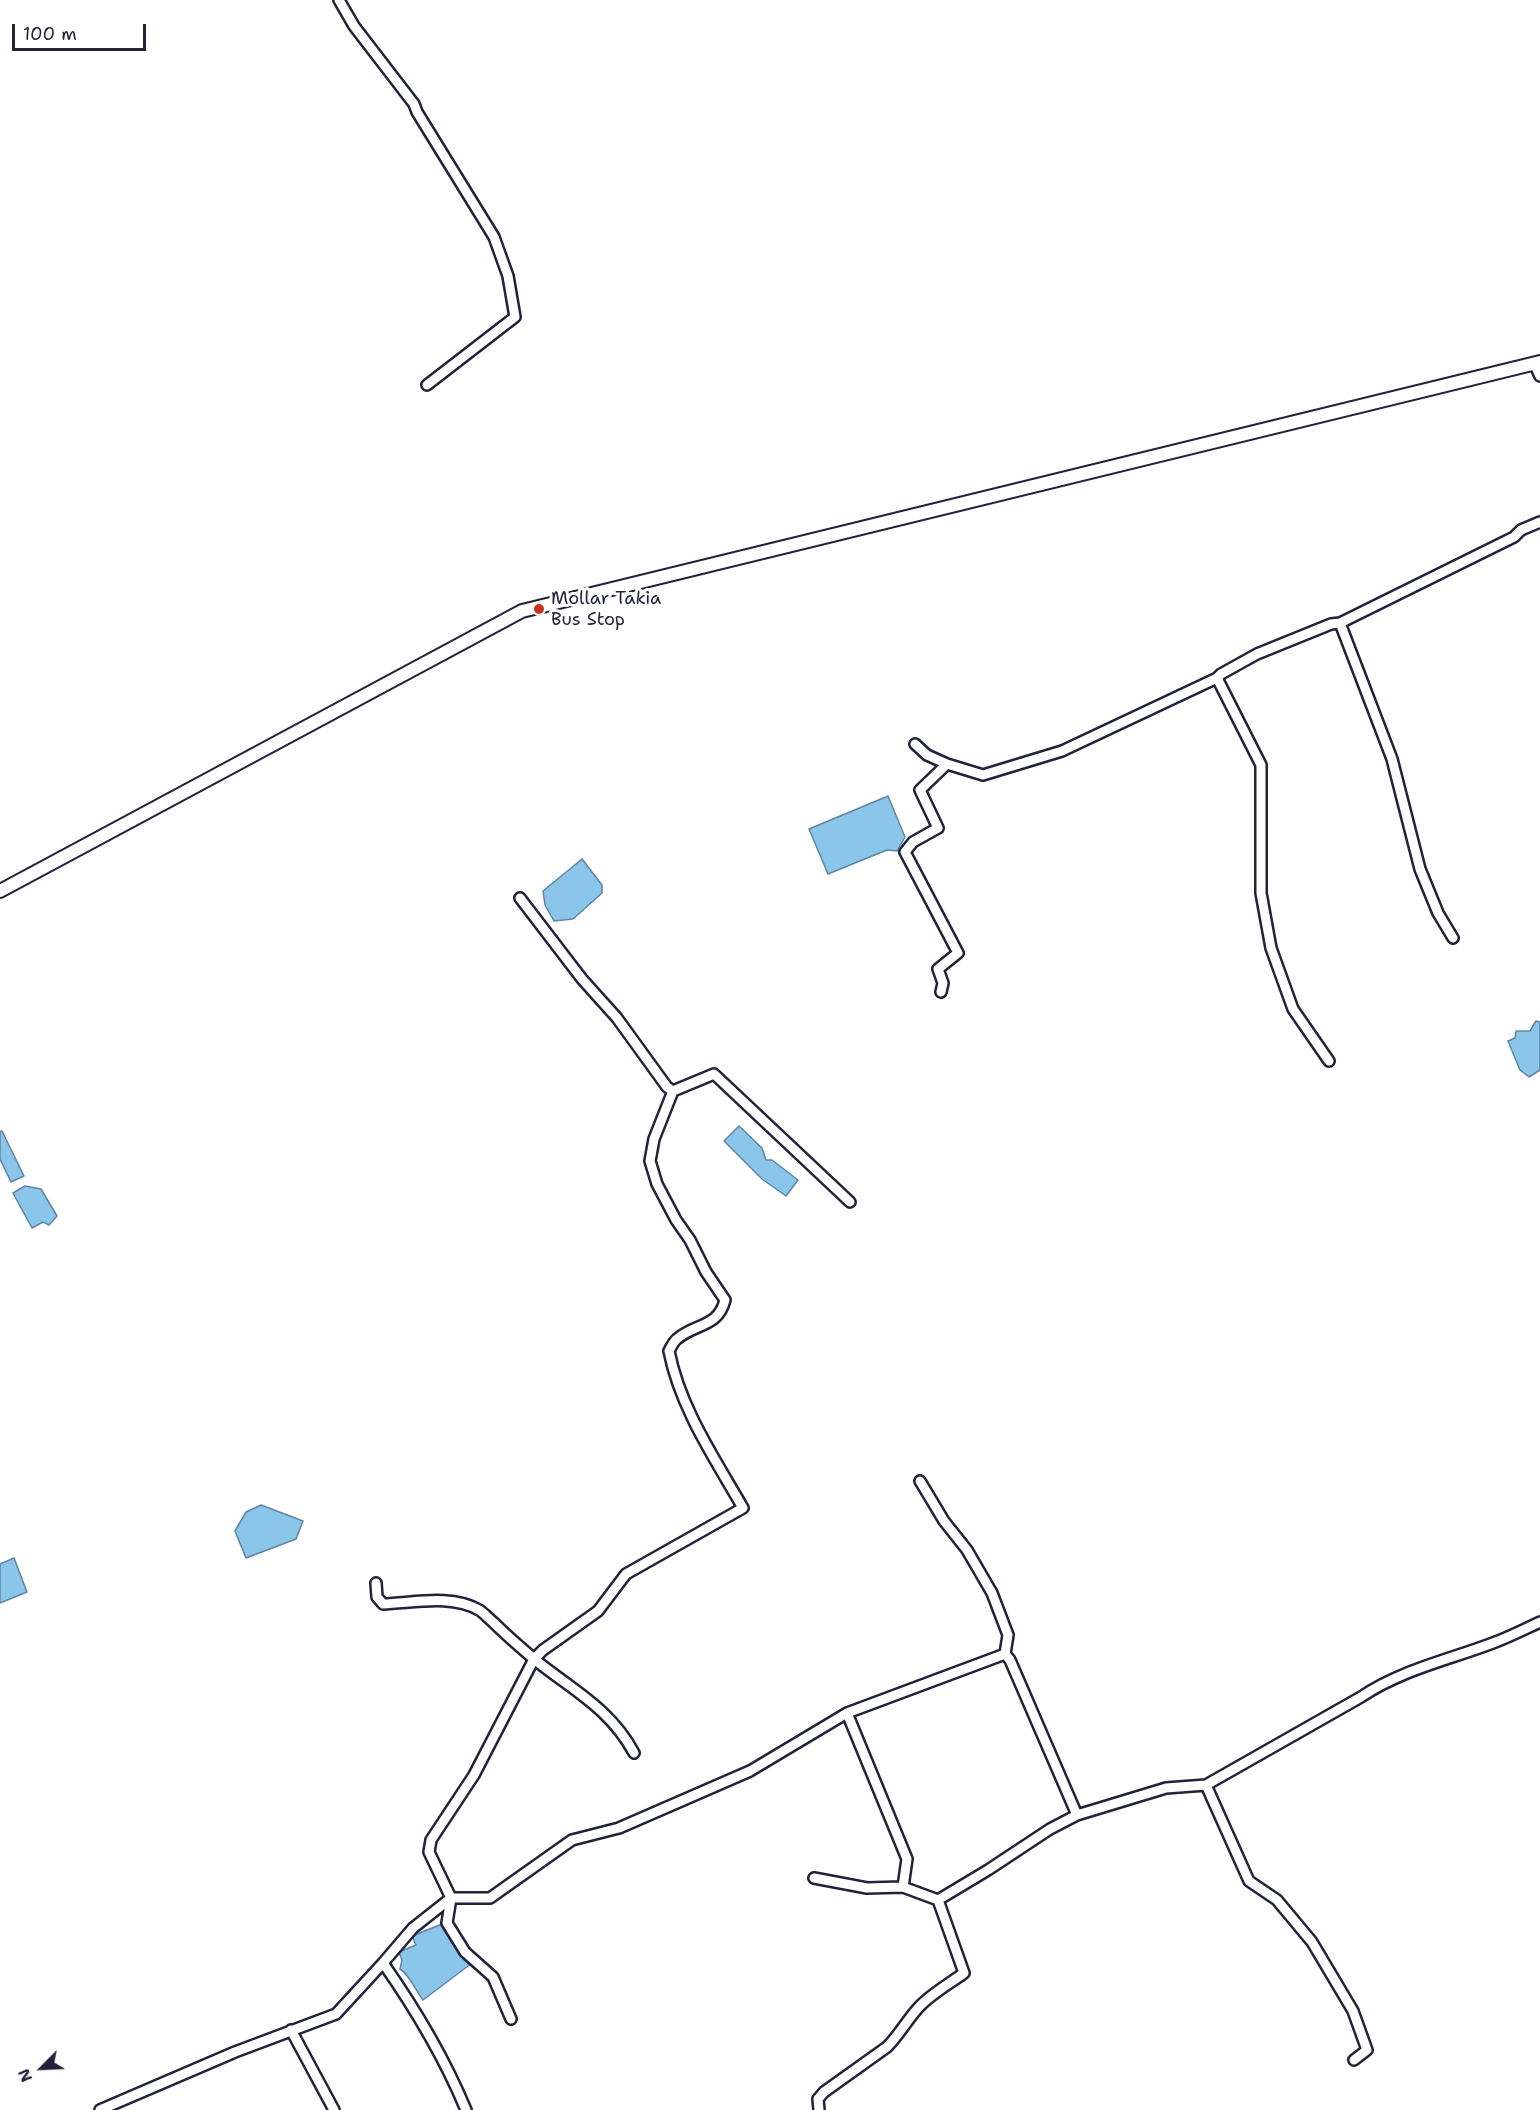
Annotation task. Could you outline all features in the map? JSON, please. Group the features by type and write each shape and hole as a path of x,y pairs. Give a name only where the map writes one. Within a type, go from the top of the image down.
{"main road":[{"path":"0,891 522,611 1537,363"}],"street":[{"path":"339,0 354,26 414,104 494,237 508,276 515,317 427,385"},
{"path":"1537,363 1540,376"},
{"path":"915,744 927,755 983,776 1062,751 1217,678 1257,654 1331,624 1341,623 1540,522"},
{"path":"1341,623 1392,759 1420,869 1438,913 1453,938"},
{"path":"1217,678 1261,765 1261,893 1271,948 1293,1009 1329,1061"},
{"path":"941,992 943,983 938,969 957,953 905,852 913,842 938,828 920,790 947,764"},
{"path":"520,898 582,979 617,1018 667,1087 673,1091"},
{"path":"511,2019 493,1977 465,1952 447,1923 451,1898 429,1852 431,1840 474,1775 534,1659 598,1611 626,1574 743,1508 695,1424 672,1366 669,1351 676,1339 714,1320 722,1312 725,1300 706,1272 657,1185 650,1161 654,1139 673,1091 714,1074 850,1202"},
{"path":"920,1480 944,1521 967,1550 992,1593 1008,1635 1005,1654 1010,1660 1077,1815"},
{"path":"376,1583 377,1597 383,1604 442,1601 459,1603 479,1610 534,1659 597,1706 614,1722 634,1753"},
{"path":"938,1900 1050,1829 1077,1815 1166,1788 1206,1785 1382,1683 1414,1669 1494,1642 1540,1622"},
{"path":"107,2109 291,2030 336,2014 413,1928 451,1898 490,1898 572,1840 619,1828 750,1772 847,1713 1005,1654"},
{"path":"847,1713 907,1859 903,1887"},
{"path":"1206,1785 1249,1881 1277,1900 1312,1942 1353,2011 1367,2050 1354,2060"},
{"path":"814,1878 867,1888 903,1887 938,1900"},
{"path":"819,2110 818,2099 824,2092 887,2047 921,2005 964,1973 938,1900"},
{"path":"383,1963 435,2044 466,2110"},
{"path":"291,2030 334,2110"}],"water":[{"path":"888,796 905,837 897,851 887,850 828,874 809,829"},
{"path":"582,859 602,885 602,893 573,919 554,921 545,905 543,891"},
{"path":"1536,1021 1540,1022 1540,1070 1529,1077 1520,1070 1508,1041 1515,1038 1516,1031 1530,1031"},
{"path":"739,1126 762,1148 766,1160 772,1160 798,1180 786,1196 762,1179 724,1141"},
{"path":"2,1131 24,1176 11,1182 0,1159 0,1132"},
{"path":"25,1186 41,1189 57,1216 49,1225 43,1222 32,1228 13,1193"},
{"path":"261,1505 303,1521 296,1539 246,1558 235,1531 246,1512"},
{"path":"14,1558 27,1592 0,1603 0,1564"},
{"path":"442,1924 472,1963 423,2000 410,1979 400,1969 402,1960 399,1952 416,1945 412,1936"}],"place":[{"name":"Mollar Takia Bus Stop","path":"539,609"}]}
